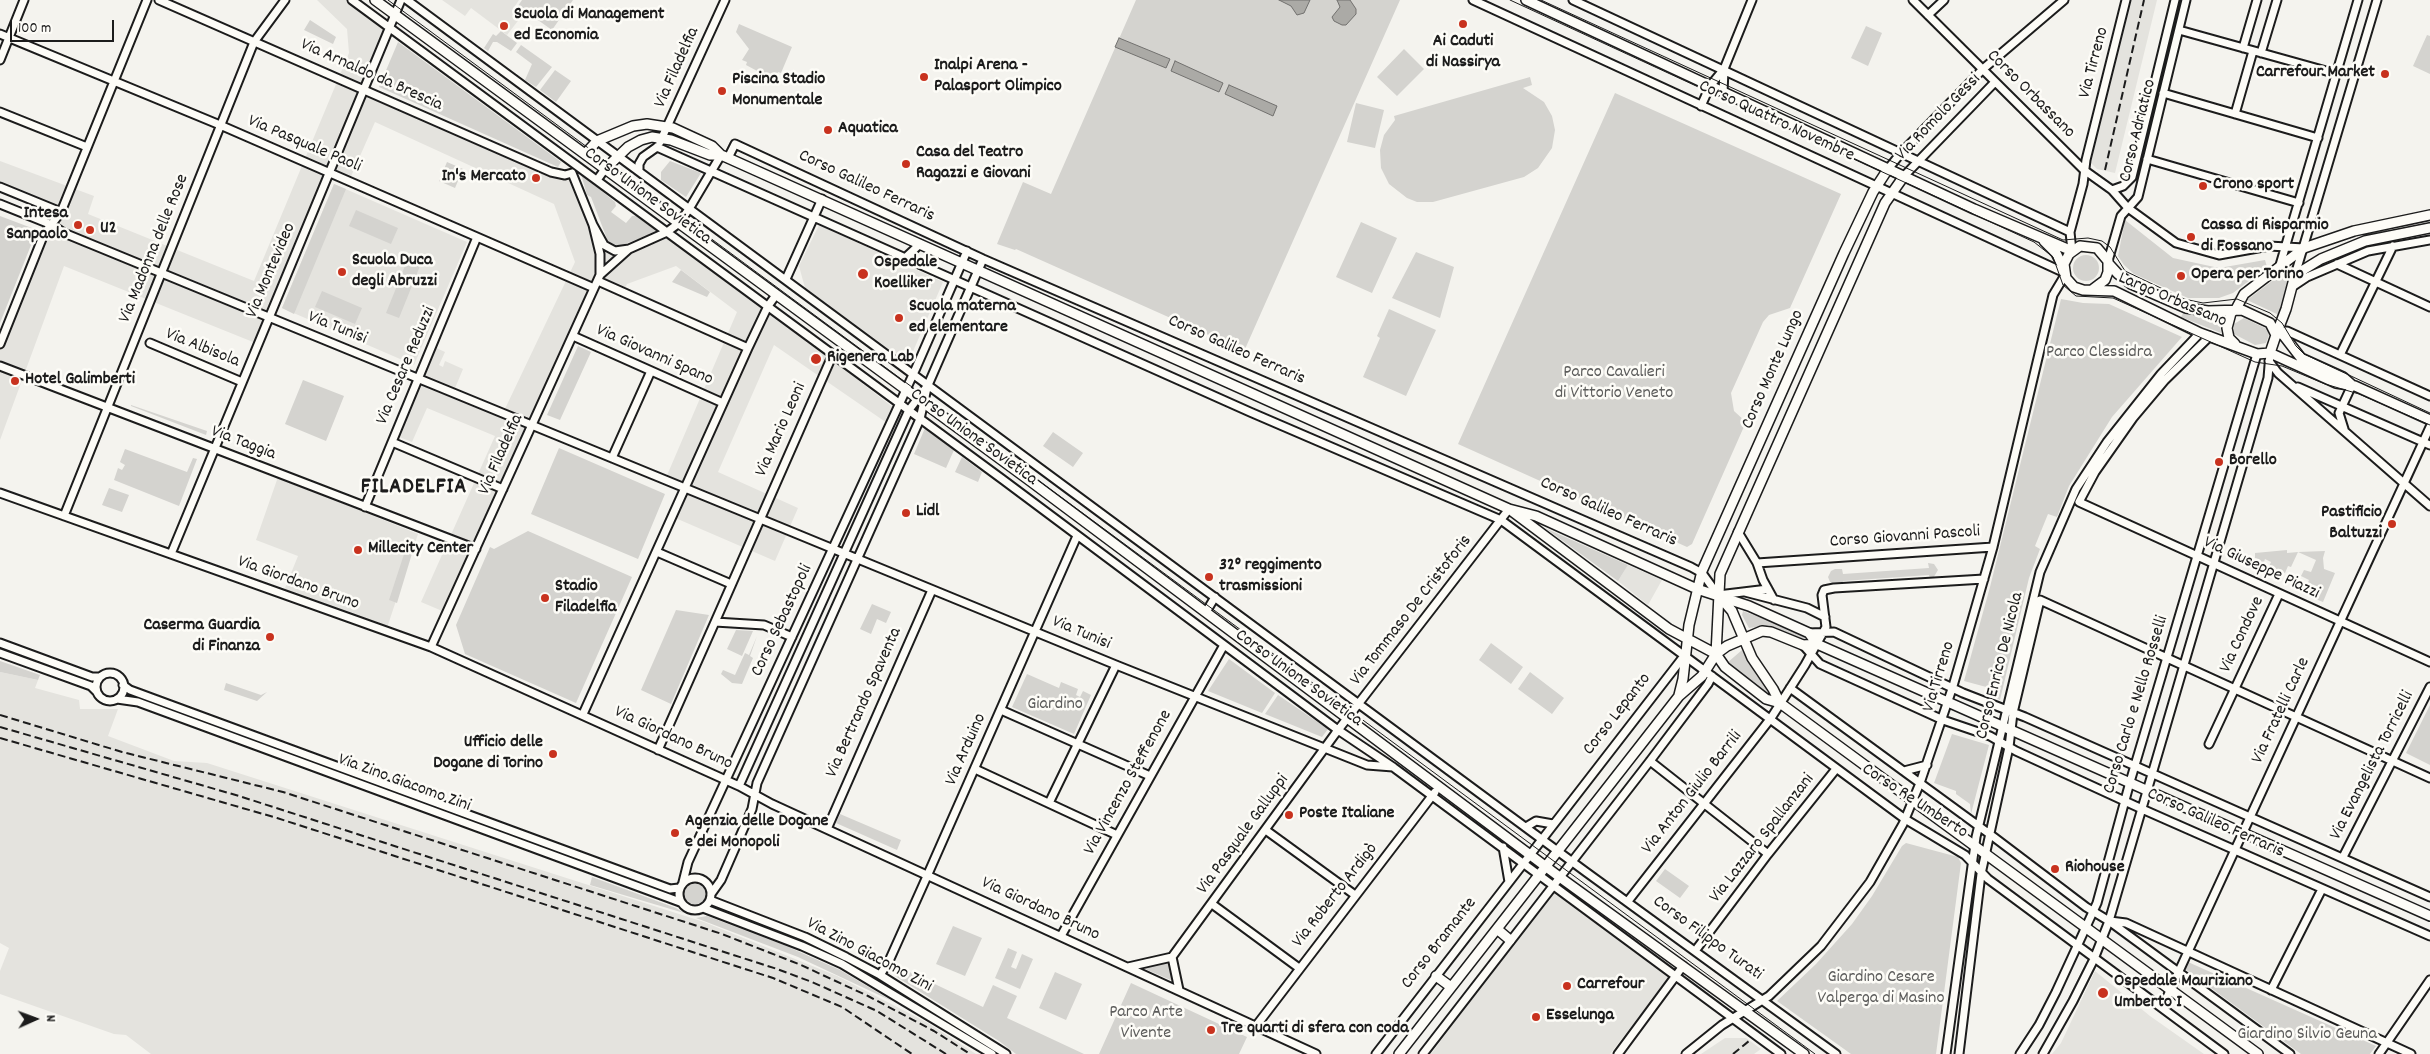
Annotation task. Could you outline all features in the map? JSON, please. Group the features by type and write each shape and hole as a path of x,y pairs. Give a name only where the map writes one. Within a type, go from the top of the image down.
{"main road":[{"name":"Corso Unione Sovietica","path":"375,0 1440,785 1546,866"},
{"name":"Corso Quattro Novembre","path":"1526,0 1888,169 2039,238 2072,251"},
{"path":"585,154 597,141 640,124 668,127 712,146 724,156"},
{"path":"605,170 618,156 641,140 663,138 710,155 724,156"},
{"name":"Corso Galileo Ferraris","path":"724,156 1509,509 1536,516 1697,589 1718,595 1809,633"},
{"name":"Corso Monte Lungo","path":"1684,656 1702,573 1844,253 1876,186 1888,169"},
{"name":"Corso Monte Lungo","path":"1716,654 1720,574 1892,192 1904,176"},
{"path":"2213,310 2244,294 2304,248 2354,230 2430,215"},
{"path":"2267,360 2280,331 2295,274 2321,259 2350,246 2383,237 2430,228"},
{"name":"Corso Quattro Novembre","path":"2039,238 2056,253 2064,274"},
{"name":"Largo Orbassano","path":"2072,251 2084,246 2093,247 2102,252 2118,274 2131,284 2186,308 2248,311 2270,322 2280,331 2301,358 2343,377 2352,385"},
{"path":"2064,274 2066,259 2072,251"},
{"name":"Largo Orbassano","path":"2093,289 2105,280 2108,272 2108,262"},
{"name":"Largo Orbassano","path":"2064,274 2070,284 2079,289 2119,293 2200,332 2267,360 2285,361 2336,383 2352,385"},
{"path":"2236,310 2244,294"},
{"name":"Largo Orbassano","path":"2236,310 2231,313 2226,328 2229,338 2237,346"},
{"path":"2352,385 2430,420"},
{"name":"Corso Galileo Ferraris","path":"1509,509 1669,629 1716,654"},
{"path":"1718,595 1732,611 1743,639 1780,703"},
{"path":"1780,703 1766,699 1724,668 1716,654 1743,639 1766,631 1803,645 1817,644"},
{"path":"1809,633 1817,644"},
{"name":"Corso Galileo Ferraris","path":"1817,644 2430,916"},
{"name":"Corso Lepanto","path":"1546,866 1679,696 1709,674 1716,654"},
{"name":"Corso Lepanto","path":"1679,696 1683,679 1684,656"},
{"name":"Corso Re Umberto","path":"1780,703 2258,1054"},
{"name":"Corso Bramante","path":"1399,1054 1546,866"},
{"name":"Corso Filippo Turati","path":"1546,866 1804,1054"},
{"path":"1496,929 1510,940"},
{"path":"1436,976 1451,987"}],"street":[{"path":"0,60 24,0"},
{"path":"0,344 44,234 61,212 147,0"},
{"name":"Via Arnaldo da Brescia","path":"159,0 551,172 565,175 572,173"},
{"name":"Via Madonna delle Rose","path":"64,516 254,42 285,0"},
{"name":"Corso Unione Sovietica","path":"352,0 920,418 1338,730 1393,767 1539,874"},
{"name":"Via Montevideo","path":"171,554 401,0"},
{"name":"Corso Unione Sovietica","path":"407,0 1558,851"},
{"name":"Via Filadelfia","path":"639,171 639,164 643,157 658,147 663,138 725,0"},
{"name":"Corso Quattro Novembre","path":"1473,0 1892,192 2064,274"},
{"name":"Corso Quattro Novembre","path":"1573,0 2070,232"},
{"path":"1702,106 1710,86 1724,69 1752,0"},
{"name":"Corso Orbassano","path":"1913,0 2084,170 2112,190 2122,200 2126,210"},
{"path":"1928,16 1944,0"},
{"name":"Via Romolo Gessi","path":"1888,169 1901,153 1983,69 2064,0"},
{"name":"Via Tirreno","path":"2072,251 2070,232 2084,184 2084,170 2126,0"},
{"name":"Corso Adriatico","path":"2112,190 2123,186 2132,177 2175,0"},
{"name":"Corso Adriatico","path":"2108,262 2126,210 2138,197 2186,0"},
{"path":"2243,48 2257,0"},
{"path":"2261,53 2277,0"},
{"path":"2280,265 2358,0"},
{"path":"2295,274 2377,0"},
{"path":"2179,30 2336,74"},
{"name":"Via Pasquale Paoli","path":"0,34 220,125 594,288"},
{"path":"2235,114 2253,51"},
{"path":"1723,93 1724,69"},
{"name":"Via Romolo Gessi","path":"1904,176 1995,82"},
{"path":"2163,93 2318,138"},
{"path":"0,112 88,147"},
{"name":"Corso Galileo Ferraris","path":"724,156 735,144 983,259 1702,573"},
{"path":"658,147 1259,416 1501,520 1709,674 1708,684 1423,1054"},
{"path":"585,154 572,173 593,225 604,245 615,251 628,249 667,232 679,224 711,171 724,156"},
{"path":"2147,159 2299,203"},
{"path":"596,180 605,170"},
{"path":"0,187 61,212"},
{"path":"786,279 822,199"},
{"name":"Via Tunisi","path":"0,204 52,225 64,233 1116,665 1367,765 1393,767"},
{"path":"2126,210 2176,242 2218,255 2269,246 2304,248"},
{"path":"593,225 600,254 599,278"},
{"name":"Via Cesare Reduzzi","path":"365,507 477,237"},
{"path":"2292,287 2307,276 2368,251 2430,240"},
{"name":"Corso Galileo Ferraris","path":"905,258 920,244"},
{"path":"2340,355 2393,246"},
{"path":"599,278 628,249"},
{"name":"Corso Sebastopoli","path":"711,897 721,880 752,809 757,784 920,418 915,397 913,374 967,251"},
{"name":"Corso Sebastopoli","path":"681,885 688,862 727,781 899,403 915,397 928,385 983,259"},
{"path":"2337,264 2430,307"},
{"name":"Via Tirreno","path":"1686,1054 1733,1019 1763,1000 1816,951 1848,913 1879,868 1905,819 1927,765 1953,686 1993,547 2052,294 2064,274"},
{"path":"599,278 748,348"},
{"name":"Via Filadelfia","path":"431,647 599,278"},
{"name":"Via Giovanni Spano","path":"583,714 748,348 768,306 776,295"},
{"path":"2280,331 2287,331 2430,396"},
{"name":"Corso Enrico De Nicola","path":"1959,1054 1981,874 2009,747 2006,728 2009,712 2040,572 2076,489 2127,414 2200,332"},
{"name":"Via Giovanni Spano","path":"573,336 723,404"},
{"name":"Via Giuseppe Piazzi","path":"2210,336 2165,380 2133,418 2095,472 2079,502 2430,662"},
{"name":"Via Albisola","path":"150,343 242,382"},
{"name":"Via Mario Leoni","path":"760,519 833,354"},
{"path":"2267,360 2403,484 2430,506"},
{"name":"Corso Carlo e Nello Rosselli","path":"2020,1054 2039,1025 2079,946 2093,912 2134,766 2198,556 2267,360"},
{"name":"Corso Carlo e Nello Rosselli","path":"2043,1054 2060,1026 2094,959 2109,921 2184,666 2267,360"},
{"name":"Via Taggia","path":"0,366 476,549"},
{"path":"612,458 650,371"},
{"path":"2293,385 2342,404 2426,443"},
{"path":"2345,432 2339,413 2352,385"},
{"name":"Corso Sebastopoli","path":"739,786 915,397"},
{"name":"Via Fratelli Carle","path":"2162,1008 2172,990 2187,950 2297,717 2403,484 2426,443 2430,427"},
{"path":"392,442 503,489"},
{"name":"Via Giordano Bruno","path":"0,494 431,647 583,714 827,829 1316,1054"},
{"name":"Via Tommaso De Cristoforis","path":"1338,730 1509,509"},
{"path":"658,750 760,519"},
{"path":"1738,532 1757,564 1774,600"},
{"name":"Via Arduino","path":"880,975 889,961 928,875 1077,536"},
{"name":"Corso Giovanni Pascoli","path":"1757,564 1993,547"},
{"path":"657,552 731,584"},
{"path":"1702,573 1718,595 1768,589"},
{"path":"1824,632 1823,592 1834,588 1984,579"},
{"name":"Via Bertrando Spaventa","path":"827,829 932,590"},
{"path":"1745,592 1807,608 1825,618"},
{"name":"Via Condove","path":"2209,744 2279,594"},
{"path":"1206,612 1215,597"},
{"name":"Corso Enrico De Nicola","path":"2009,712 2040,600 2168,658"},
{"path":"715,622 764,625 792,637"},
{"name":"Via Anton Giulio Barrili","path":"1628,901 1770,718 1824,632"},
{"name":"Corso Galileo Ferraris","path":"1809,633 1834,632 2009,712 2025,717 2430,897"},
{"path":"0,643 92,677 100,678"},
{"name":"Via Vincenzo Steffenone","path":"1061,936 1224,644"},
{"name":"Corso Galileo Ferraris","path":"1803,645 1820,664 1943,720 1998,740 2142,810 2430,936"},
{"path":"0,653 91,686 96,691 105,700 117,699 121,695 123,685 120,678 114,674 106,674 100,678 96,685 96,691"},
{"name":"Corso Lepanto","path":"1530,854 1684,656"},
{"path":"2168,658 2430,778"},
{"path":"1049,803 1116,665"},
{"name":"Corso Re Umberto","path":"1709,674 1905,819 1972,860 1981,874 2224,1054"},
{"name":"Via Zino Giacomo Zini","path":"123,685 130,690 670,889 681,885"},
{"name":"Corso Re Umberto","path":"1790,688 2093,912 2109,921"},
{"name":"Via Evangelista Torricelli","path":"2343,857 2430,688"},
{"name":"Via Zino Giacomo Zini","path":"117,699 138,702 680,902"},
{"path":"1001,710 1150,776"},
{"name":"Corso Enrico De Nicola","path":"1946,1054 1974,845 1998,740 2006,728"},
{"name":"Via Pasquale Galluppi","path":"1172,957 1267,831 1338,730"},
{"path":"1650,761 1768,854"},
{"name":"Corso Re Umberto","path":"1904,771 1927,765"},
{"path":"975,769 1117,835"},
{"name":"Via Lazzaro Spallanzani","path":"1695,951 1768,854 1836,769"},
{"name":"Via Roberto Ardigò","path":"1256,1026 1440,785"},
{"path":"1526,827 1536,821 1553,824"},
{"path":"1267,831 1355,895"},
{"path":"1503,847 1509,882"},
{"name":"Corso Filippo Turati","path":"1558,851 1836,1054"},
{"name":"Corso Bramante","path":"1376,1054 1530,854"},
{"path":"1539,874 1552,886 1777,1053"},
{"path":"692,878 702,879 709,885 711,897 703,908 688,909 680,902 681,885 692,878"},
{"path":"2271,990 2322,889"},
{"name":"Via Zino Giacomo Zini","path":"711,897 805,937 880,975 1006,1054"},
{"path":"1212,904 1299,968"},
{"name":"Via Zino Giacomo Zini","path":"703,908 802,946 842,964 992,1054"},
{"path":"2109,921 2126,923 2411,1054"},
{"path":"2109,921 2290,1054"},
{"path":"1128,967 1172,957 1179,990"},
{"path":"1618,1054 1683,966"},
{"path":"2378,1054 2430,980"}],"shaded area":[{"path":"317,0 352,0 390,28 364,89 551,172 572,173 604,245 615,251 667,232 894,408 887,423 774,345 718,472 798,508 775,561 673,517 686,489 665,480 737,312 676,266 627,284 625,288 599,277 447,613 421,602 495,436 427,408 412,442 394,435 432,346 445,352 439,365 443,367 445,361 463,369 453,393 503,413 575,262 554,204 375,122 349,181 330,172 258,344 64,266 0,440 0,350 56,210 0,187 0,161 94,196 88,214 254,281 349,53 347,29"},
{"name":"Scuola di Management ed Economia","path":"442,0 519,0 515,6 524,13 507,35 471,8 465,16"},
{"path":"1279,0 1310,0 1304,13 1297,15 1291,6"},
{"path":"1337,0 1350,0 1356,9 1356,14 1346,25 1334,21 1332,17 1340,7"},
{"path":"2129,0 2157,0 2115,173 2097,169 2090,162"},
{"path":"1119,38 1170,59 1166,68 1115,47"},
{"path":"1175,61 1223,83 1219,92 1171,71"},
{"path":"1229,85 1277,106 1273,116 1225,94"},
{"path":"334,184 467,242 414,365 282,308"},
{"name":"Ospedale Koelliker","path":"819,225 943,282 908,363 805,288 799,266"},
{"name":"Millecity Center","path":"278,477 418,534 386,631 283,593 298,556 256,540"},
{"path":"1628,565 1662,580 1648,605 1618,581"},
{"path":"0,672 38,680 35,688 79,700 80,709 118,709 108,736 174,761 207,763 704,922 837,976 928,1023 976,1054 151,1054 126,1035 114,1034 0,994 0,971 9,948 0,943"},
{"path":"1552,891 1672,974 1610,1054 1431,1054"},
{"name":"Ospedale Mauriziano Umberto I","path":"2095,971 2150,1016 2204,1054 2052,1054 2061,1043"},
{"path":"1725,1038 1746,1038 1761,1049 1754,1054 1701,1054"}],"green space":[{"path":"522,0 573,0 552,30 518,6"},
{"path":"1136,0 1400,0 1245,349 1240,349 1016,249 997,244 1023,182 1051,194"},
{"path":"310,20 336,37 333,44 304,30"},
{"path":"739,24 792,47 781,73 778,72 774,80 746,65 747,62 742,60 749,49 736,32"},
{"path":"1866,26 1882,33 1868,66 1851,58"},
{"path":"501,31 517,43 511,51 497,42 493,42 488,51 484,48 493,34 496,36"},
{"path":"2427,35 2430,36 2430,74 2413,66"},
{"path":"398,42 561,162 558,167 379,87"},
{"path":"521,45 552,67 536,87 525,80 532,64 516,52"},
{"path":"1404,49 1424,69 1397,96 1377,77"},
{"path":"555,70 571,81 556,102 540,90"},
{"path":"1530,77 1532,85 1523,88 1544,102 1552,116 1555,130 1552,148 1538,168 1524,177 1433,202 1417,202 1407,198 1389,184 1381,168 1380,150 1384,135 1395,120 1394,116"},
{"name":"Parco Cavalieri di Vittorio Veneto","path":"1615,93 1841,194 1790,308 1769,315 1763,322 1731,393 1734,411 1746,422 1692,544 1687,547 1458,444"},
{"path":"1356,103 1384,110 1375,148 1347,142"},
{"path":"670,161 701,173 686,197 661,180 661,172"},
{"path":"447,162 463,169 455,188 439,181"},
{"path":"581,174 615,202 616,206 611,212 626,223 632,216 636,216 658,232 616,247 609,244 591,197 587,195"},
{"path":"334,184 346,189 294,314 282,308"},
{"path":"356,210 398,228 391,244 349,226"},
{"path":"0,216 37,230 0,323"},
{"path":"2125,220 2173,258 2219,268 2265,260 2267,267 2233,293 2219,298 2188,298 2134,274 2124,265 2118,256"},
{"path":"1361,222 1397,238 1372,293 1336,277"},
{"path":"1416,252 1454,267 1440,318 1392,298"},
{"path":"2086,255 2095,259 2099,268 2095,277 2086,281 2077,277 2073,268 2077,259"},
{"path":"409,256 422,261 399,318 386,313"},
{"path":"2293,265 2294,267 2279,315 2247,300"},
{"path":"681,270 710,292 707,297 672,282"},
{"path":"322,291 362,308 355,324 315,307"},
{"name":"Parco Clessidra","path":"2061,299 2083,303 2109,304 2182,337 2112,417 2069,486 2057,517 2048,514 2035,546 2040,549 2029,578 2000,700 1988,693 1990,688 1964,681 1990,587"},
{"path":"1389,309 1436,330 1406,396 1363,377 1380,338 1377,336"},
{"path":"2183,313 2205,317 2224,314 2220,325 2221,333 2181,317"},
{"path":"2244,318 2267,329 2269,335 2266,343 2255,345 2234,334 2234,324"},
{"path":"578,346 591,352 560,420 547,415"},
{"path":"303,380 344,396 326,441 285,424"},
{"path":"131,406 207,431 206,435"},
{"path":"925,428 954,450 946,468 914,454"},
{"path":"1053,432 1083,453 1073,467 1043,446"},
{"path":"559,448 665,494 638,559 531,514"},
{"path":"125,449 187,472 193,458 197,459 179,506 114,480 118,468 122,470 125,465 120,462"},
{"path":"962,457 982,472 978,482 955,472"},
{"path":"109,488 129,495 122,512 102,505"},
{"path":"1545,528 1628,565 1618,581"},
{"name":"Stadio Filadelfia","path":"528,531 632,577 576,703 465,654 456,625 490,547 494,549"},
{"path":"407,545 414,547 397,603 389,600"},
{"path":"2287,550 2287,553 2298,552 2291,567 2288,566 2285,573 2272,568 2268,577 2265,576 2271,562 2265,559 2262,567 2257,565 2259,560 2255,558 2255,553"},
{"path":"2325,551 2323,558 2324,569 2335,573 2323,602 2313,598 2317,589 2307,585 2309,580 2301,576 2304,570 2311,572 2316,560 2298,552"},
{"path":"1928,563 1934,564 1938,570 1932,580 1930,580 1929,575 1843,581 1843,586 1837,587 1830,582 1828,577 1831,571 1835,569 1842,569 1843,574 1929,568"},
{"path":"872,604 891,612 886,623 877,619 871,634 860,629"},
{"path":"676,610 709,615 671,704 641,690"},
{"path":"1743,611 1811,639 1810,642 1769,625 1749,628 1742,615"},
{"path":"736,630 753,631 742,656 727,649"},
{"path":"757,636 750,656 753,658 742,684 732,683 721,674 723,670 735,675 745,653 749,655"},
{"path":"1491,643 1523,667 1511,684 1479,660"},
{"path":"1742,650 1757,676 1772,694 1771,696 1727,663"},
{"path":"1229,659 1275,693 1262,713 1208,691"},
{"path":"0,661 40,675 38,680 0,672"},
{"path":"1530,672 1564,698 1552,714 1518,689"},
{"name":"Giardino","path":"1027,674 1059,688 1061,682 1078,689 1076,695 1080,697 1083,691 1091,695 1074,734 1012,707"},
{"path":"226,683 261,695 267,692 257,701 224,690"},
{"path":"1278,695 1328,729 1322,737 1265,714"},
{"path":"2430,705 2430,765 2406,753"},
{"path":"1952,734 1989,745 1971,814 1970,804 1956,794 1956,791 1934,783"},
{"path":"840,814 901,840 897,850 836,823"},
{"name":"Giardino Cesare Valperga di Masino","path":"1906,843 1958,857 1961,863 1936,1054 1851,1054 1777,1001 1816,964 1852,924 1872,896 1902,846"},
{"path":"1665,869 1689,886 1680,898 1656,881"},
{"path":"592,877 676,908 684,913 590,885"},
{"path":"695,883 703,886 706,894 703,902 695,905 687,902 684,894 687,886"},
{"path":"707,916 784,945 840,970 894,1002 798,957 696,918"},
{"path":"953,926 982,938 965,976 936,964"},
{"path":"1008,948 1017,952 1011,967 1016,969 1022,954 1033,959 1020,989 995,978"},
{"path":"1169,961 1173,981 1145,969 1146,966"},
{"name":"Giardino Silvio Geuna","path":"2188,962 2376,1046 2370,1054 2301,1054 2185,969"},
{"name":"Parco Arte Vivente","path":"899,967 983,1007 993,985 1017,996 1007,1018 1084,1054 1016,1054 999,1041 895,976"},
{"path":"1055,972 1082,984 1066,1020 1039,1008"},
{"name":"Parco Arte Vivente","path":"1131,983 1247,1037 1239,1054 1099,1054"}],"tram line":[{"path":"388,0 1815,1054"},
{"path":"1510,0 2034,242 2053,257 2063,285 2076,296 2113,298 2255,362 2282,366 2325,384 2359,394 2430,425"},
{"path":"1541,0 2063,240 2088,238 2102,241 2110,247 2125,271 2184,299 2203,303 2237,299 2270,313 2282,323 2296,346 2304,354 2430,413"}],"railway":[{"path":"2105,170 2144,0"},
{"path":"0,715 122,752 283,792 722,934 801,965 868,996 934,1031 970,1054"},
{"path":"0,727 239,796 777,969 812,982 877,1011 946,1054"},
{"path":"0,738 277,818 773,978 842,1007 912,1054"},
{"path":"1733,1054 1749,1041"}],"place":[{"name":"Ai Caduti di Nassirya","path":"1463,24"},
{"name":"Scuola di Management ed Economia","path":"504,26"},
{"name":"Carrefour Market","path":"2385,74"},
{"name":"Inalpi Arena - Palasport Olimpico","path":"924,77"},
{"name":"Piscina Stadio Monumentale","path":"722,91"},
{"name":"Aquatica","path":"828,130"},
{"name":"Casa del Teatro Ragazzi e Giovani","path":"906,164"},
{"name":"In's Mercato","path":"536,178"},
{"name":"Crono sport","path":"2203,186"},
{"name":"Intesa Sanpaolo","path":"78,225"},
{"name":"U2","path":"90,230"},
{"name":"Cassa di Risparmio di Fossano","path":"2191,237"},
{"name":"Scuola Duca degli Abruzzi","path":"342,272"},
{"name":"Ospedale Koelliker","path":"863,274"},
{"name":"Opera per Torino","path":"2181,276"},
{"name":"Scuola materna ed elementare","path":"899,318"},
{"name":"Rigenera Lab","path":"816,359"},
{"name":"Hotel Galimberti","path":"15,381"},
{"name":"Borello","path":"2219,462"},
{"name":"Lidl","path":"906,513"},
{"name":"Pastificio Baltuzzi","path":"2392,524"},
{"name":"Millecity Center","path":"358,550"},
{"name":"32° reggimento trasmissioni","path":"1209,577"},
{"name":"Stadio Filadelfia","path":"545,598"},
{"name":"Caserma Guardia di Finanza","path":"270,637"},
{"name":"Ufficio delle Dogane di Torino","path":"553,754"},
{"name":"Poste Italiane","path":"1289,815"},
{"name":"Agenzia delle Dogane e dei Monopoli","path":"675,833"},
{"name":"Riohouse","path":"2055,869"},
{"name":"Carrefour","path":"1567,986"},
{"name":"Ospedale Mauriziano Umberto I","path":"2103,993"},
{"name":"Esselunga","path":"1536,1017"},
{"name":"Tre quarti di sfera con coda","path":"1211,1030"}],"district":[{"name":"FILADELFIA","path":"414,489"}]}
